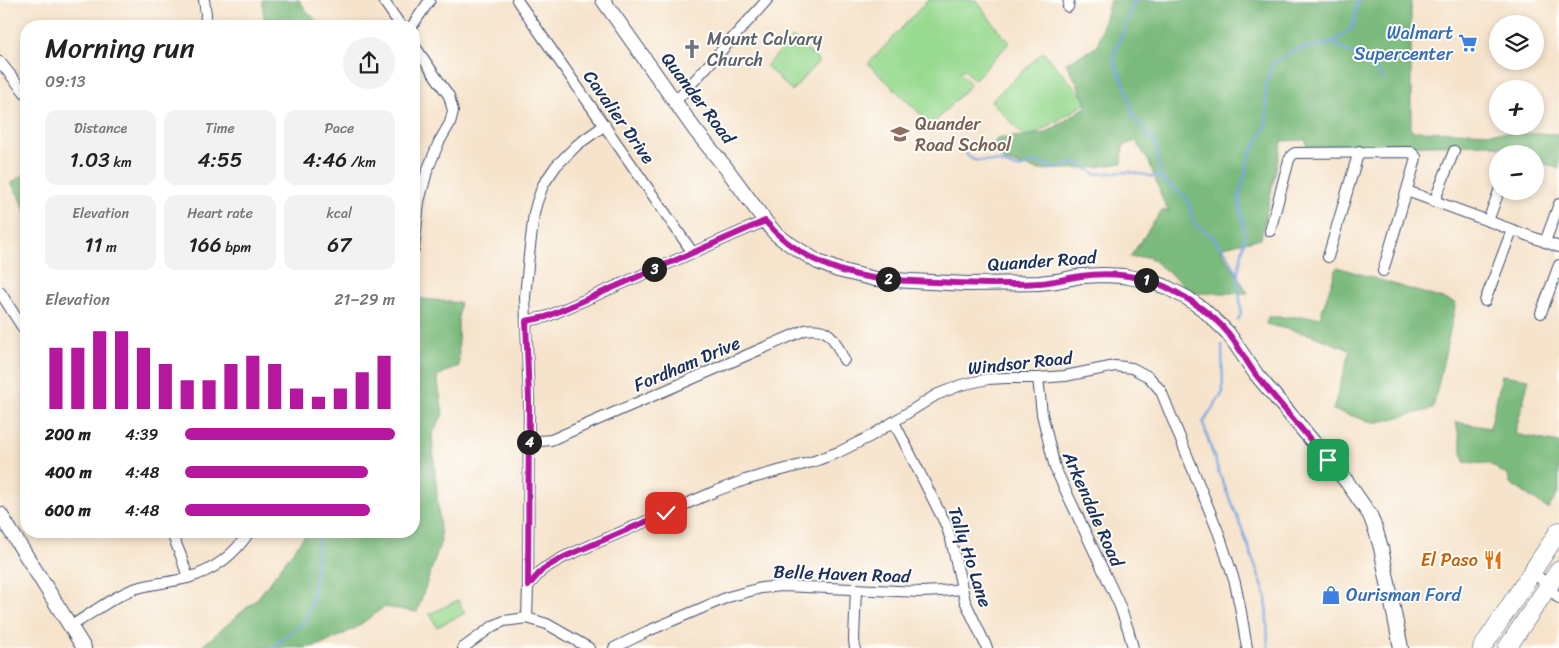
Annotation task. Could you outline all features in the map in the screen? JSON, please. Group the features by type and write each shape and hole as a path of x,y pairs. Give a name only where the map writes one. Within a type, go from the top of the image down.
{"highway":[{"path":"1482,648 1559,531"},
{"path":"1507,648 1554,592 1559,570"}],"street":[{"path":"204,0 206,20"},
{"path":"383,0 397,20"},
{"path":"416,20 430,0"},
{"name":"Cavalier Drive","path":"517,0 692,253"},
{"name":"Quander Road","path":"603,0 695,130 765,221 775,233 802,253 831,267 875,279 1005,284 1057,282 1081,276 1123,276 1154,283 1187,298 1203,309 1228,333 1256,374 1347,482 1370,515 1381,548 1401,648"},
{"path":"675,102 767,0"},
{"path":"420,54 449,96 453,111 450,124 431,160 420,198"},
{"path":"0,62 20,87"},
{"path":"527,618 529,399 525,297 534,213 540,193 551,173 564,156 605,125"},
{"path":"1328,257 1359,151"},
{"path":"1434,202 1454,151"},
{"path":"1270,231 1292,155 1300,152 1411,152 1416,157 1384,271"},
{"path":"1407,191 1559,247"},
{"path":"1488,221 1496,200"},
{"path":"1545,242 1559,204"},
{"path":"526,321 546,317 765,221"},
{"path":"1485,301 1512,230"},
{"path":"1541,313 1559,265"},
{"path":"0,292 20,323"},
{"name":"Fordham Drive","path":"529,442 551,440 805,330 818,330 830,335 844,360"},
{"name":"Windsor Road","path":"528,586 543,569 564,557 716,491 745,480 812,462 839,452 871,436 936,395 961,385 1006,378 1065,376 1115,366 1141,372 1156,384 1161,391 1219,534 1235,583 1242,612 1247,648"},
{"name":"Arkendale Road","path":"1038,378 1042,414 1055,468 1118,604 1133,648"},
{"name":"Tally Ho Lane","path":"894,422 946,525 962,588 987,648"},
{"path":"0,514 84,648"},
{"path":"174,538 188,578"},
{"path":"71,626 126,592 188,578 213,567 228,557 245,538"},
{"path":"1533,572 1554,592"},
{"name":"Belle Haven Road","path":"614,648 648,631 741,592 761,588 782,586 921,592 962,588"},
{"path":"854,648 856,589"},
{"path":"463,648 493,626 504,621 527,618 547,624 589,648"}],"green space":[{"path":"262,0 299,0 316,20 264,20"},
{"path":"928,0 976,0 999,31 1010,42 974,80 963,69 960,73 971,84 932,125 868,64"},
{"path":"1110,0 1411,0 1411,131 1489,133 1489,135 1559,134 1559,169 1544,163 1544,145 1307,147 1306,140 1282,141 1261,238 1220,248 1248,293 1191,293 1149,257 1130,257 1162,210 1169,212 1149,162 1136,141 1123,146 1122,163 1091,168 1039,170 1004,161 992,147 997,139 1046,133 1087,106 1066,63 1097,47"},
{"path":"793,37 819,61 792,91 766,66"},
{"path":"1043,52 1088,102 1027,139 991,101"},
{"path":"20,177 20,198 11,183"},
{"path":"1337,267 1456,303 1433,409 1375,423 1333,410 1350,350 1311,335 1266,324 1268,317 1320,317"},
{"path":"420,299 460,303 458,319 459,366 437,376 443,414 432,435 441,541 417,612 384,607 354,629 323,644 306,648 200,648 257,599 303,538 420,538"},
{"path":"1502,375 1529,379 1515,434 1559,443 1559,492 1548,509 1510,483 1508,476 1490,464 1464,462 1456,422 1490,428"},
{"path":"458,600 465,613 437,627 430,614"}],"waterway":[{"path":"1135,0 1113,58 1126,88 1134,118 1156,144 1160,178 1187,198 1194,224 1211,235 1227,254 1238,274 1241,314 1238,320"},
{"path":"1333,43 1353,27 1358,0"},
{"path":"1238,273 1245,237 1239,200 1249,157 1266,126 1265,87 1273,63 1294,50 1333,43 1371,65 1384,80"},
{"path":"965,153 974,160 1000,162 1018,168 1038,162 1052,168 1078,163 1095,174 1130,172 1160,178"},
{"path":"1222,345 1223,392 1203,423 1219,473 1239,521 1266,596 1268,648"},
{"path":"272,648 303,623 312,604 319,538"}],"place":[{"name":"Walmart Supercenter","path":"1468,43"},
{"name":"Mount Calvary Church","path":"692,49"},
{"name":"Quander Road School","path":"900,134"},
{"name":"El Paso","path":"1493,560"},
{"name":"Ourisman Ford","path":"1331,595"}],"route":[{"path":"666,513 564,557 543,569 528,586 529,399 526,321 546,317 765,221 785,242 818,262 838,270 875,279 1005,284 1057,282 1081,276 1103,275 1123,276 1164,286 1187,298 1221,325 1234,340 1248,364 1328,460"}]}
